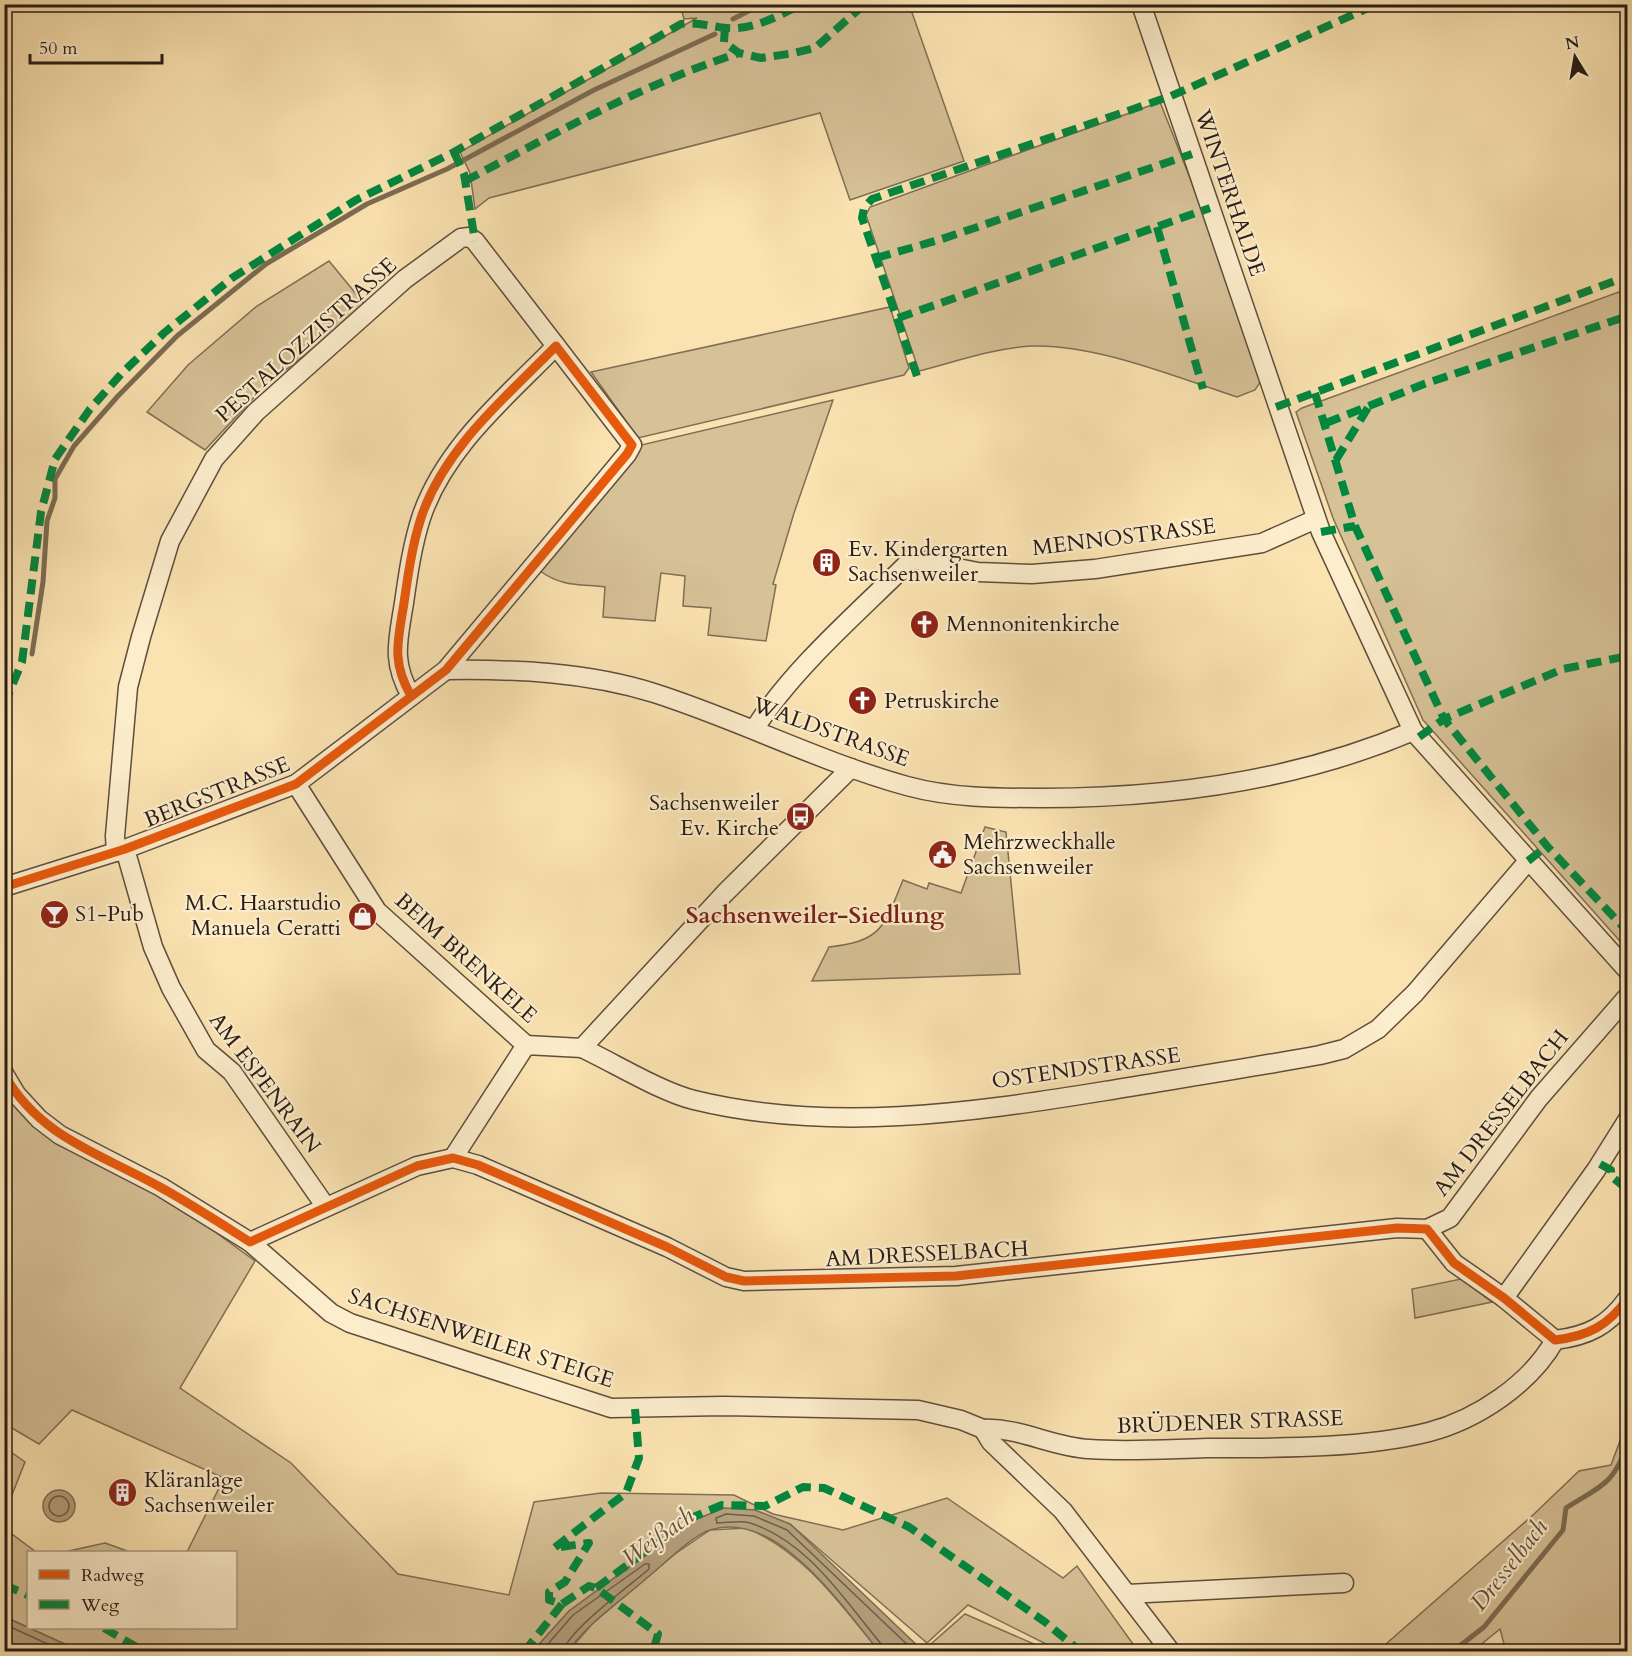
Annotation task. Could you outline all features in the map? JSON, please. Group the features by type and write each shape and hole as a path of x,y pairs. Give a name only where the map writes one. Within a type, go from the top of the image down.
{"street":[{"name":"WINTERHALDE","path":"1141,4 1316,519 1413,730 1628,971"},
{"name":"PESTALOZZISTRASSE","path":"120,851 115,836 128,687 170,541 214,459 256,412 405,279 461,238 469,237 475,241 556,346"},
{"name":"BERGSTRASSE","path":"4,887 120,851 296,784 446,670 627,454 632,445 556,346"},
{"path":"411,696 400,677 396,654 411,558 422,517 435,488 466,438 556,346"},
{"name":"MENNOSTRASSE","path":"755,728 769,707 823,648 912,559 978,572 1032,574 1095,569 1262,543 1316,519"},
{"name":"WALDSTRASSE","path":"446,670 492,669 598,680 652,693 755,728 851,768 909,786 983,798 1078,798 1148,794 1226,784 1302,768 1387,741 1413,730"},
{"path":"250,1242 417,1166 453,1158 526,1045 582,1048 725,893 851,768"},
{"name":"BEIM BRENKELE","path":"296,784 377,911 526,1045"},
{"name":"AM ESPENRAIN","path":"120,851 153,947 171,988 206,1050 232,1072 326,1207"},
{"name":"OSTENDSTRASSE","path":"582,1048 691,1099 762,1114 807,1118 927,1114 1037,1102 1320,1055 1344,1049 1377,1029 1415,993 1528,861"},
{"name":"AM DRESSELBACH","path":"453,1158 478,1165 667,1246 726,1277 744,1281 956,1276 1397,1228 1426,1229 1450,1218 1539,1098 1628,996"},
{"name":"SACHSENWEILER STEIGE","path":"4,1074 23,1103 60,1135 161,1187 250,1242 331,1313 350,1323 611,1408 723,1406 918,1410 961,1420 983,1429"},
{"path":"1504,1298 1596,1170 1628,1119"},
{"path":"1426,1229 1454,1263 1504,1298 1555,1340 1594,1331 1606,1323 1628,1298"},
{"name":"BRÜDENER STRASSE","path":"983,1429 1000,1428 1051,1444 1088,1449 1275,1449 1430,1432 1474,1413 1527,1377 1555,1340"},
{"path":"983,1429 991,1442 1063,1511 1171,1652"},
{"path":"1127,1594 1344,1583"}],"shaded area":[{"path":"909,4 964,161 850,200 820,113 489,198 475,209 470,173 460,152 697,18 684,19 680,5"},
{"path":"1160,102 1220,254 1263,378 1255,390 1237,397 1136,363 1082,350 1057,347 1032,346 1003,349 919,371 866,215 870,207"},
{"path":"329,261 366,306 262,389 205,450 147,412 188,365 257,306"},
{"path":"1628,289 1627,949 1423,720 1333,518 1296,412"},
{"path":"890,307 909,368 904,375 638,438 591,372"},
{"path":"833,400 794,513 773,584 776,585 766,641 708,635 711,608 683,606 685,576 661,573 655,621 603,617 605,587 564,582 540,571 638,451 637,446"},
{"path":"985,827 1006,832 1020,974 812,981 829,947 861,940 879,929 891,909 903,880 927,889 929,883 961,893"},
{"path":"4,1089 209,1221 207,1226 255,1261 180,1388 291,1463 398,1574 509,1595 534,1502 601,1493 734,1495 773,1514 843,1530 947,1498 1063,1578 1077,1566 1138,1651 1060,1651 968,1605 927,1643 790,1524 692,1521 569,1611 533,1651 80,1651 31,1629 237,1629 237,1551 188,1551 224,1478 72,1410 39,1444 5,1424"},
{"path":"1461,1279 1492,1302 1415,1318 1412,1289"},
{"path":"1627,1422 1627,1651 1506,1651 1500,1629 1473,1651 1378,1651 1533,1515 1579,1471 1611,1465"},
{"path":"5,1448 25,1462 8,1505 12,1534 35,1551 27,1551 27,1627 5,1617"},
{"path":"747,1528 787,1551 804,1566 835,1598 879,1651 568,1652 593,1623 675,1554 710,1530"},
{"path":"105,1543 127,1551 69,1551"},
{"path":"965,1614 1050,1651 923,1651"}],"water":[{"path":"59,1490 70,1495 75,1506 70,1517 59,1522 48,1517 43,1506 48,1495"},
{"path":"724,1508 755,1510 790,1524 923,1651 879,1651 806,1566 783,1547 760,1534 735,1527 710,1530 687,1544 595,1621 568,1651 533,1651 569,1611 692,1521"},
{"path":"5,1617 27,1629 80,1651 20,1651 5,1645"}],"waterway":[{"path":"733,19 762,4"},
{"path":"32,654 43,582 47,521 55,498 55,479 74,446 118,396 177,336 266,264 367,204 447,169 594,90 715,34"},
{"name":"Dresselbach","path":"1452,1652 1484,1627 1563,1530 1566,1508 1598,1488 1612,1476 1628,1442"}],"marked path":[{"path":"4,705 22,662 41,512 55,459 90,409 122,373 164,333 232,278 356,200 454,152 681,24 747,27 771,19 802,4"},
{"path":"725,27 724,42 739,53 761,58 794,53 815,48 865,4"},
{"path":"917,376 862,218 864,208 872,199 1171,96 1377,4"},
{"path":"465,181 633,95 739,53"},
{"path":"454,152 464,174 475,241"},
{"path":"876,258 942,239 1192,154"},
{"path":"898,318 1210,208"},
{"path":"1157,227 1203,389"},
{"path":"1276,407 1628,276"},
{"path":"1326,423 1424,384 1628,316"},
{"path":"1315,393 1355,526 1444,719 1547,846 1628,932"},
{"path":"1336,460 1369,406"},
{"path":"1321,532 1355,526"},
{"path":"1419,737 1444,719 1563,669 1628,656"},
{"path":"1528,861 1547,846"},
{"path":"1600,1164 1611,1170 1611,1176 1628,1190"},
{"path":"635,1409 639,1458 626,1493 554,1548 589,1543 565,1582 549,1592 549,1600 562,1604 589,1586 596,1588 658,1634 653,1652"},
{"path":"596,1588 691,1518 722,1505 765,1506 803,1487 824,1488 909,1527 1045,1622 1081,1652"},
{"path":"4,1585 27,1595"},
{"path":"524,1652 562,1604"},
{"path":"106,1629 145,1652"}],"cycle path":[{"path":"4,887 125,849 296,784 446,670 627,454 632,445 556,346 478,425 445,469 431,493 415,539 398,640 398,661 411,696"},
{"path":"4,1074 18,1096 53,1129 73,1142 172,1193 250,1242 417,1166 453,1158 478,1165 667,1247 726,1277 744,1281 956,1276 1397,1228 1427,1229 1454,1263 1504,1298 1555,1340 1578,1336 1605,1323 1628,1298"}],"place":[{"name":"Ev. Kindergarten Sachsenweiler","path":"827,562"},
{"name":"Mennonitenkirche","path":"925,624"},
{"name":"Petruskirche","path":"863,701"},
{"name":"Sachsenweiler Ev. Kirche","path":"800,816"},
{"name":"Mehrzweckhalle Sachsenweiler","path":"942,855"},
{"name":"S1-Pub","path":"54,914"},
{"name":"M.C. Haarstudio Manuela Ceratti","path":"362,916"},
{"name":"Kläranlage Sachsenweiler","path":"123,1493"}],"district":[{"name":"Sachsenweiler-Siedlung","path":"815,915"}],"water label":[{"name":"Weißach","path":"658,1537"}]}
